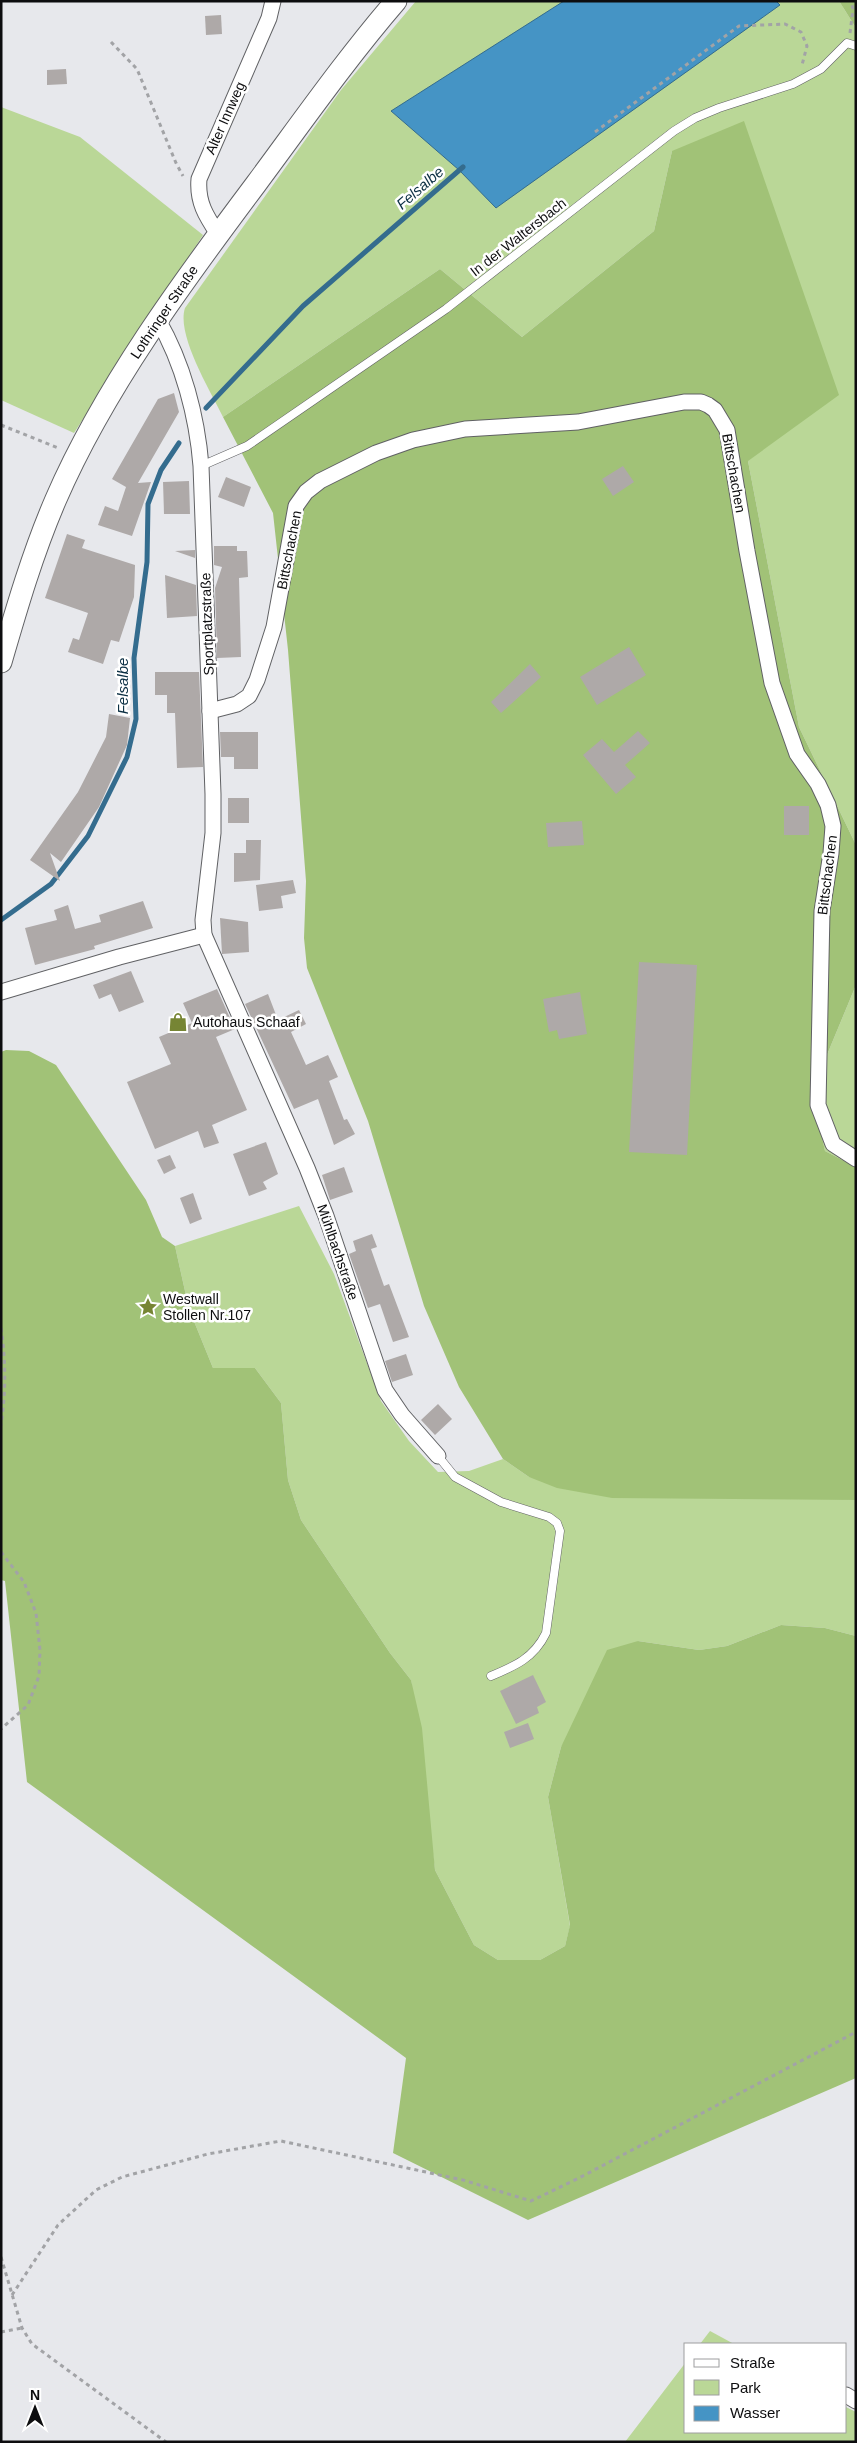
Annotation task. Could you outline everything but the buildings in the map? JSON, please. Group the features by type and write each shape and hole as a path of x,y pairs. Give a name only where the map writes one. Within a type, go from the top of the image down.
{"main road":[{"name":"Lothringer Straße","path":"1,662 43,531 77,456 158,320 218,234 335,77 396,1"}],"street":[{"name":"Alter Innweg","path":"218,234 203,211 198,190 202,169 269,18 273,1"},
{"name":"Sportplatzstraße","path":"158,320 169,339 188,395 196,426 201,466 213,834 204,935"},
{"name":"Bittschachen","path":"210,711 237,704 248,696 257,680 274,627 296,506 306,492 320,481 376,453 413,440 465,429 578,422 684,402 708,404 715,410 727,430 772,683 797,754 818,784 830,812 832,826 831,853 822,911 818,1105 832,1144 856,1159"},
{"path":"1,992 119,957 204,935"},
{"name":"Mühlbachstraße","path":"204,935 314,1184 386,1390 402,1415 438,1456"}],"lane":[{"path":"847,43 856,46"},
{"name":"In der Waltersbach","path":"201,466 247,446 446,309 674,131 695,118 719,108 793,84 821,69 847,43"},
{"name":"Mühlbachstraße","path":"438,1456 455,1477 501,1502 549,1517 557,1523 560,1531 546,1633 540,1647 530,1656 491,1676"}],"path":[{"path":"847,43 853,9 851,1"},
{"path":"595,132 738,26 785,24 801,32 806,46 804,61 793,84"},
{"path":"111,42 137,69 176,163 185,178 198,190"},
{"path":"1,425 77,456"},
{"path":"1,1328 4,1349 5,1395 1,1425"},
{"path":"1,1552 24,1582 36,1613 40,1650 39,1676 28,1706 1,1729"},
{"path":"12,2295 58,2225 96,2190 122,2177 208,2154 281,2141 463,2180 532,2201 856,2032"},
{"path":"1,2257 22,2328 32,2344 166,2442"},
{"path":"1,2332 22,2328"}],"green space":[{"path":"416,1 839,1 856,28 856,845 799,727 748,461 672,151 654,231 522,337 440,269 223,417 203,379 185,333 185,308 341,90"},
{"path":"839,1 856,1 856,28"},
{"path":"1,107 80,137 203,235 74,433 1,400"},
{"path":"744,121 839,395 748,461 799,727 856,845 856,985 812,1091 825,1151 856,1167 856,1500 612,1498 557,1488 529,1477 503,1459 459,1387 424,1306 368,1121 307,968 304,938 306,881 288,650 273,513 223,417 440,269 522,337 654,231 672,151"},
{"path":"856,985 856,1167 825,1151 812,1091"},
{"path":"6,1050 29,1051 56,1065 146,1200 162,1237 175,1246 189,1309 213,1368 255,1368 281,1403 288,1480 301,1520 390,1653 411,1680 422,1728 435,1870 474,1945 498,1960 540,1960 565,1946 570,1925 548,1797 561,1747 607,1650 638,1641 699,1650 727,1646 781,1625 825,1628 856,1636 856,2078 528,2220 393,2153 406,2058 27,1782 5,1581 1,1580 1,1052"},
{"path":"299,1206 334,1274 381,1401 409,1441 438,1472 469,1471 503,1459 529,1477 856,1500 856,1636 825,1628 781,1625 727,1646 699,1650 638,1641 561,1747 548,1797 570,1926 565,1946 540,1960 498,1960 474,1945 435,1870 411,1680 390,1653 301,1520 288,1480 281,1403 255,1368 213,1368 189,1309 175,1246"},
{"path":"710,2331 732,2343 701,2343"},
{"path":"684,2365 684,2433 847,2433 847,2408 856,2412 856,2442 625,2442"}],"water":[{"path":"564,1 776,1 780,5 496,208 459,170 391,111"}],"waterway":[{"name":"Felsalbe","path":"206,408 303,306 463,167"},
{"name":"Felsalbe","path":"1,920 51,884 88,836 127,757 136,719 134,658 147,562 148,504 161,470 179,443"}],"place":[{"name":"Autohaus Schaaf","path":"178,1022"},
{"name":"Westwall Stollen Nr.107","path":"148,1307"}]}
